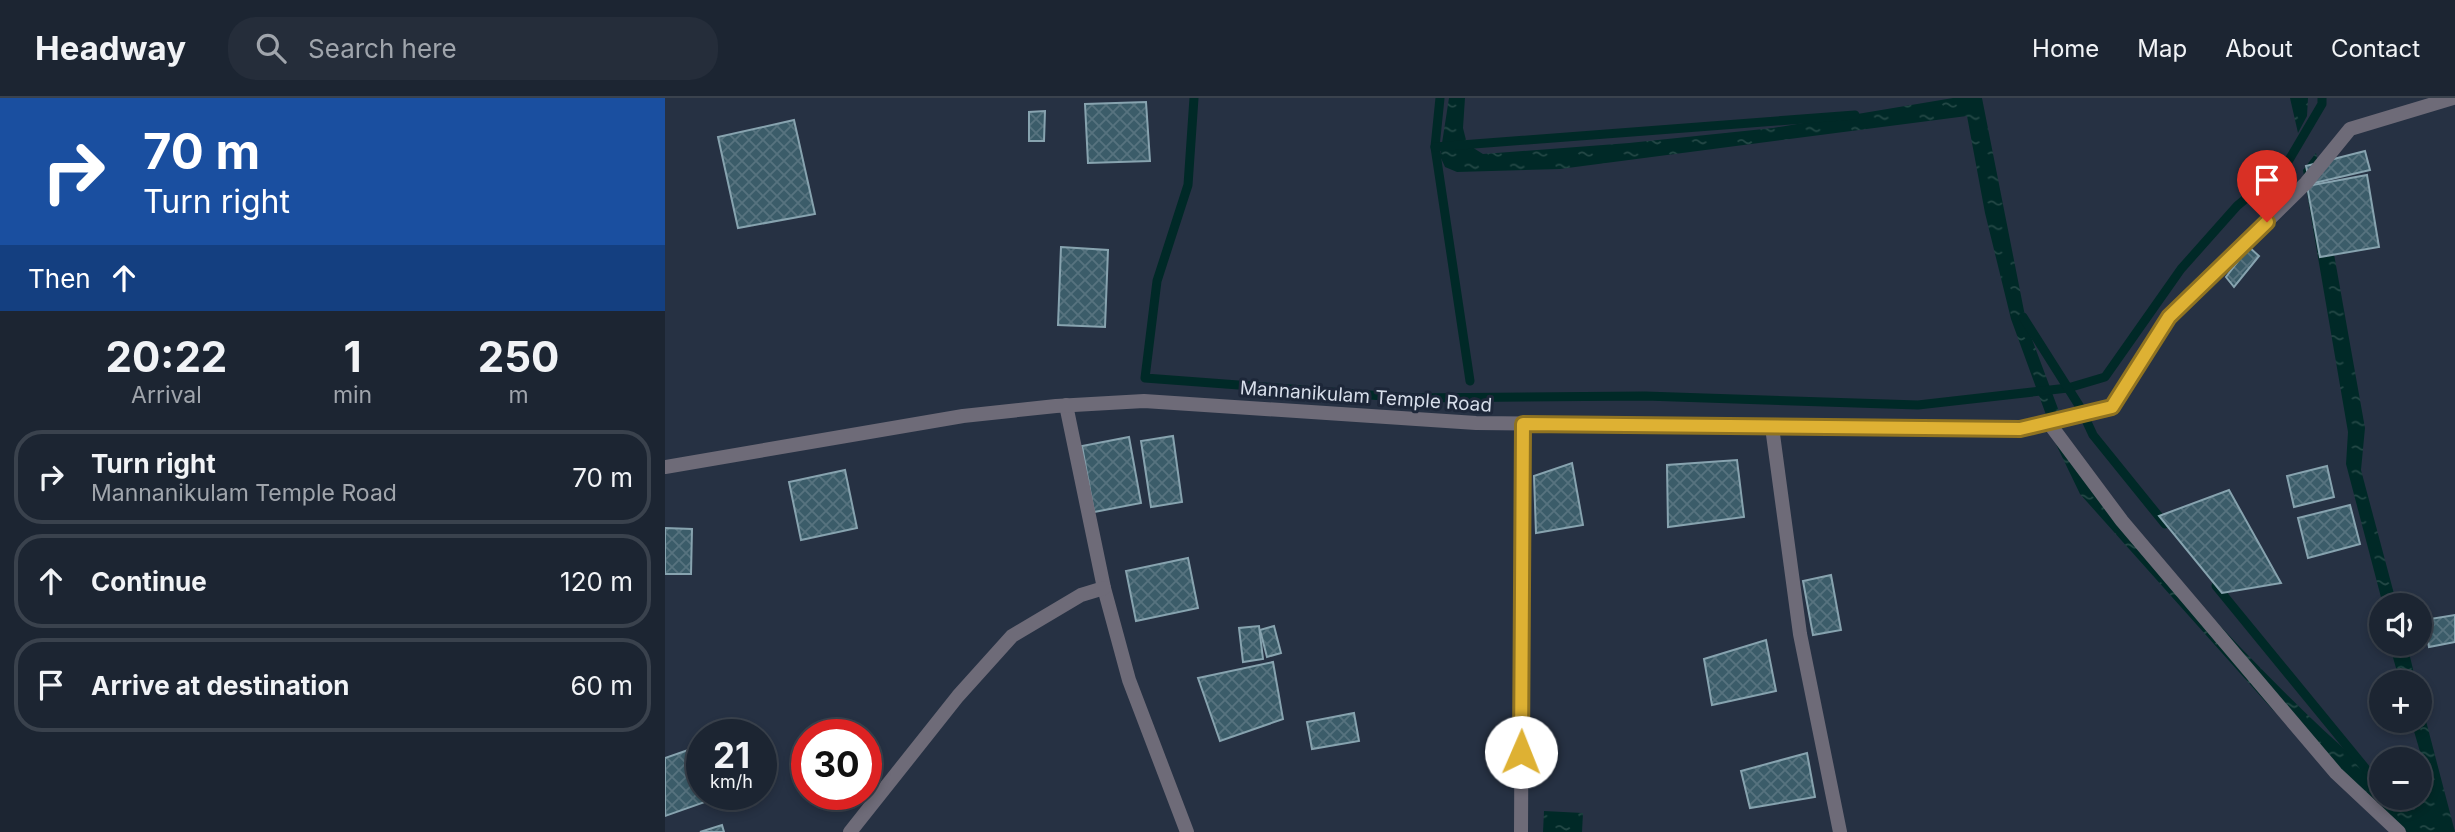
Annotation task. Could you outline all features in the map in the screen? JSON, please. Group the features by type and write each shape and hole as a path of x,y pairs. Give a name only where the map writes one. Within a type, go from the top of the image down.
{"street":[{"name":"Mannanikulam Temple Road","path":"665,467 963,416 1066,405 1144,401 1476,423 2020,429 2112,407 2169,317 2306,183 2350,129 2453,98"},
{"path":"1066,405 1104,588 1129,680 1187,832"},
{"path":"2049,423 2122,521 2336,773 2399,832"},
{"path":"1521,832 1523,424"},
{"path":"1772,427 1800,634 1840,832"},
{"path":"850,832 958,696 1012,636 1080,596 1104,588"}],"water":[{"path":"1449,98 1465,98 1463,128 1467,144 1483,154 1773,128 1953,98 1982,98 2027,326 2060,414 2049,423 2011,319 1985,213 1967,116 1560,169 1457,172 1445,167 1440,156"},
{"path":"2290,98 2308,98 2307,116 2298,133"},
{"path":"2316,153 2365,428 2361,470 2394,593 2380,593 2346,464 2348,432 2303,170"},
{"path":"2053,438 2211,616 2294,702 2369,771 2369,797 2272,709 2080,494"},
{"path":"2393,656 2410,656 2413,670 2397,670"},
{"path":"2415,733 2429,733 2455,832 2407,832 2383,810 2432,810 2432,747 2419,747"},
{"path":"1544,811 1583,813 1582,832 1543,832"}],"building":[{"path":"1146,102 1150,161 1088,163 1085,104"},
{"path":"1045,111 1044,141 1029,141 1029,112"},
{"path":"794,120 815,214 738,228 718,137"},
{"path":"2365,151 2370,170 2310,184 2306,166"},
{"path":"2367,175 2379,247 2320,257 2307,186"},
{"path":"1061,247 1108,250 1105,327 1058,325"},
{"path":"2249,247 2259,256 2234,287 2226,277"},
{"path":"1173,436 1182,502 1151,507 1141,441"},
{"path":"1129,437 1141,503 1094,512 1082,446"},
{"path":"1737,460 1744,517 1668,527 1667,465"},
{"path":"1572,463 1583,525 1536,533 1534,476"},
{"path":"2327,466 2334,497 2294,507 2287,476"},
{"path":"845,470 857,528 801,540 789,482"},
{"path":"2229,490 2281,583 2222,593 2159,516"},
{"path":"2350,505 2360,544 2308,558 2298,518"},
{"path":"665,528 692,529 691,574 665,574"},
{"path":"1188,558 1198,608 1136,621 1126,571"},
{"path":"1831,575 1841,630 1813,635 1803,581"},
{"path":"2455,615 2455,642 2432,646 2432,619"},
{"path":"1259,626 1263,659 1243,662 1239,628"},
{"path":"1274,626 1281,653 1267,657 1260,630"},
{"path":"1766,640 1776,691 1712,705 1704,659"},
{"path":"1273,662 1283,719 1220,741 1198,678"},
{"path":"1354,713 1359,741 1312,749 1307,722"},
{"path":"686,751 686,809 665,816 665,758"},
{"path":"1807,753 1815,797 1750,808 1741,771"},
{"path":"722,825 724,832 700,832"}],"waterway":[{"path":"1194,98 1188,185 1157,281 1145,378 1410,398 1645,396 1918,405 2068,388 2105,377 2181,269 2237,206 2286,165 2322,104 2322,98"},
{"path":"1440,98 1435,147 1470,381"},
{"path":"1435,147 1855,115"},
{"path":"2023,317 2080,407 2093,435 2165,524"},
{"path":"2216,586 2369,771"}],"route":[{"path":"1521,752 1523,424 2020,429 2112,407 2169,317 2267,222"}]}
